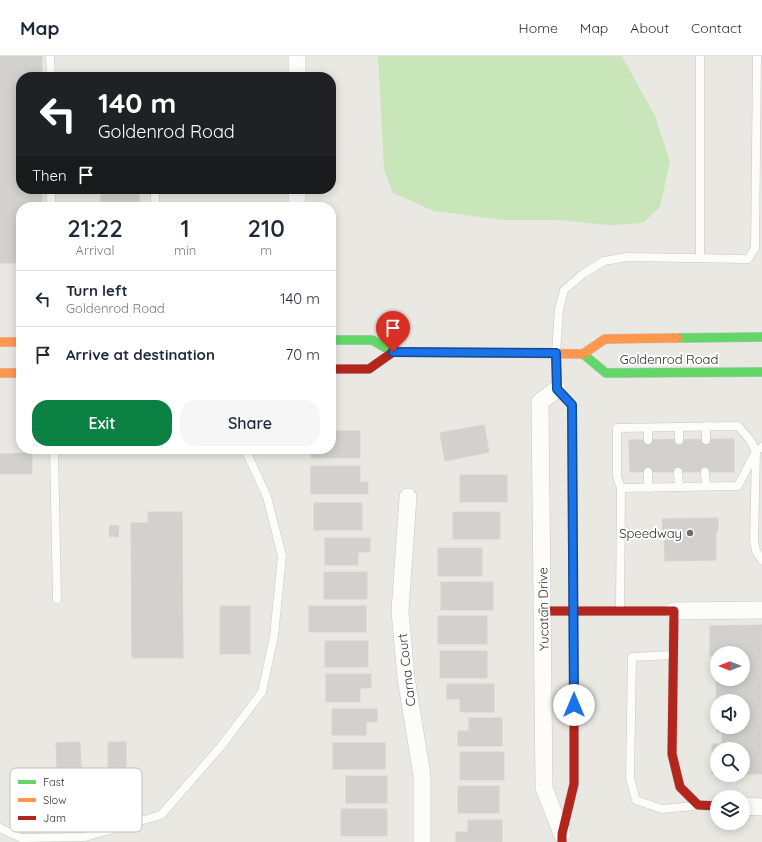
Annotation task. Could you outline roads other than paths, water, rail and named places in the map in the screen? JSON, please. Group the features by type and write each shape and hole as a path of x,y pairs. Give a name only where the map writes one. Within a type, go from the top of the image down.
{"street":[{"path":"297,56 297,72"},
{"name":"Goldenrod Road","path":"762,338 605,339 583,354 606,373 762,372"},
{"path":"336,340 372,340 393,352 583,354"},
{"path":"341,348 350,340"},
{"path":"0,342 16,342"},
{"path":"336,369 369,369 393,352"},
{"path":"556,353 557,389"},
{"path":"0,373 16,373"},
{"name":"Yucatan Drive","path":"557,389 572,405 574,784 562,838 544,788 540,402 557,389"},
{"name":"Carna Court","path":"408,497 400,611 406,678 422,775 422,842"},
{"path":"543,612 620,610 762,610"},
{"path":"674,611 672,754 680,786 698,806 710,806"},
{"path":"750,806 762,807"}],"lane":[{"path":"50,56 51,72"},
{"path":"700,56 700,258"},
{"path":"556,353 559,309 564,290 583,274 604,261 627,258 748,259 755,248 757,56"},
{"path":"706,426 706,440"},
{"path":"620,610 621,488 617,477 617,428 738,426 759,449 754,540 756,552 762,560"},
{"path":"679,427 679,440"},
{"path":"648,428 648,440"},
{"path":"621,488 738,486 759,449"},
{"path":"54,454 57,599"},
{"path":"142,820 161,815 222,746 262,692 274,636 282,556 267,497 247,454"},
{"path":"648,472 648,488"},
{"path":"678,472 678,487"},
{"path":"706,472 706,486"},
{"path":"674,655 632,657 630,778 636,800 662,809 698,806"},
{"path":"0,828 21,838 85,837 102,832"}],"place":[{"name":"Speedway","path":"690,533"}]}
